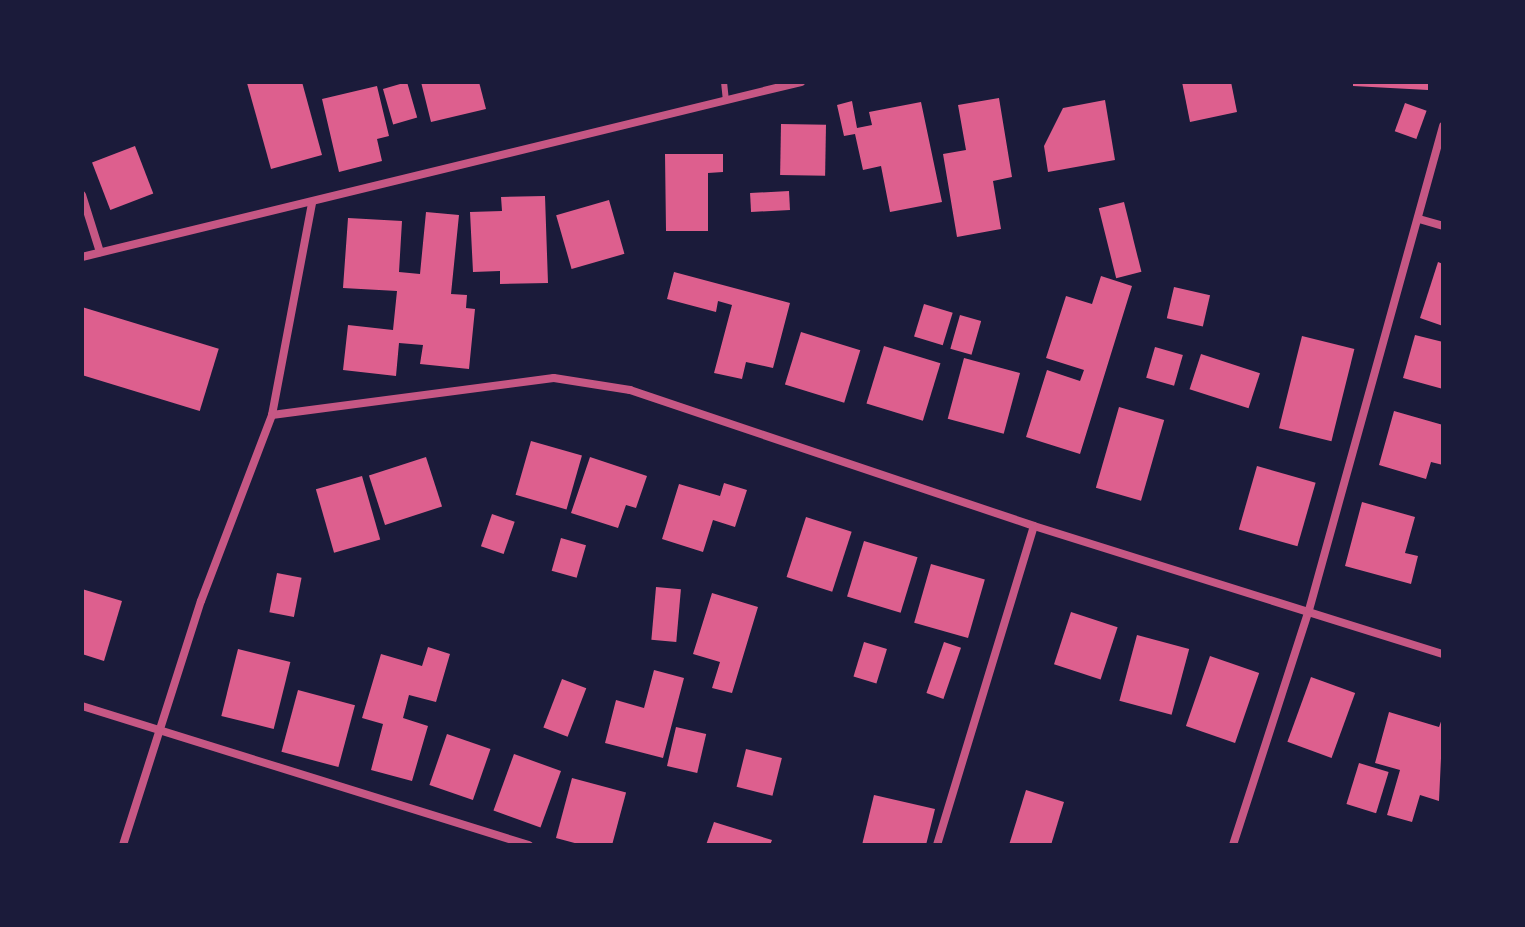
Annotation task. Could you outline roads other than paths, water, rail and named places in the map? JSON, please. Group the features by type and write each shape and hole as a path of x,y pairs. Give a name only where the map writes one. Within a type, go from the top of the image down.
{"street":[{"path":"82,257 801,82"},
{"path":"1233,845 1309,610 1443,126"},
{"path":"82,195 100,252"},
{"path":"123,845 201,601 272,415 312,203"},
{"path":"1419,219 1443,226"},
{"path":"272,415 554,378 630,390 1034,526 1443,654"},
{"path":"937,845 1034,526"},
{"path":"82,706 161,728 529,845"}],"lane":[{"path":"724,82 726,100"}]}
